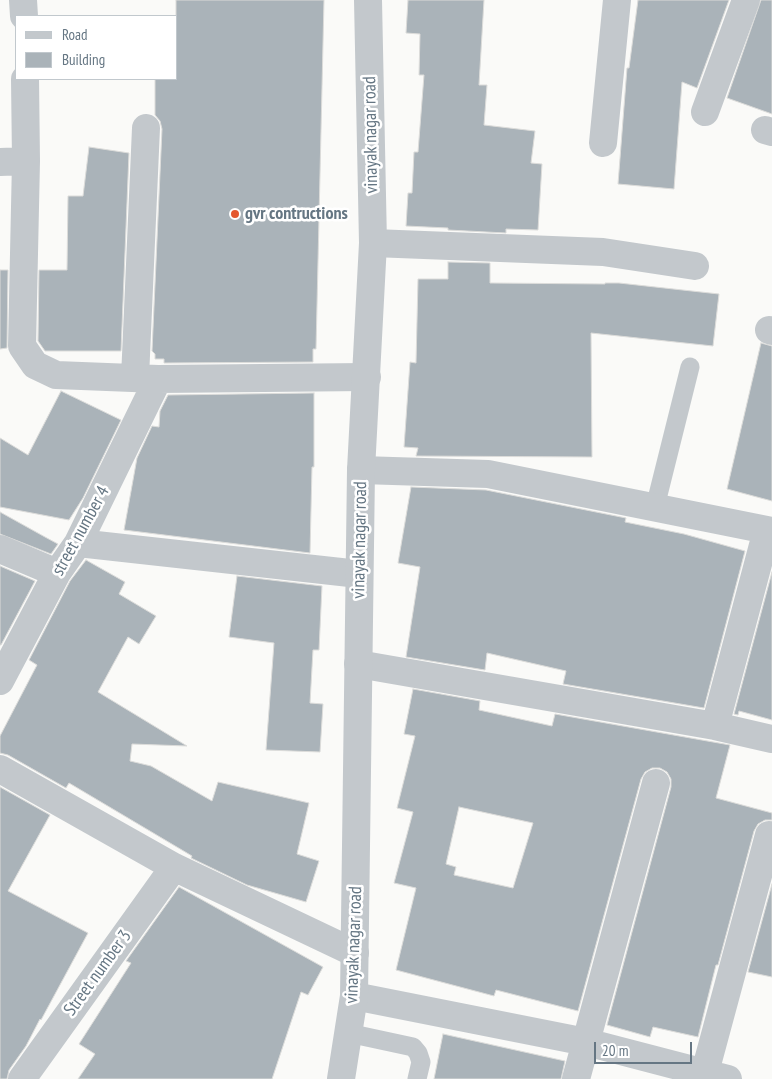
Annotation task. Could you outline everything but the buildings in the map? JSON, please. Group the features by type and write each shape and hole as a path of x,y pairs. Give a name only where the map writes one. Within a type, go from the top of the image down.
{"street":[{"path":"23,0 24,15"},
{"name":"vinayak nagar road","path":"341,1079 354,996 361,470 373,243 368,0"},
{"path":"603,143 617,0"},
{"path":"705,112 746,0"},
{"path":"25,80 13,162 22,346 35,365 56,374 147,378 367,377"},
{"path":"146,128 147,378"},
{"path":"373,243 603,252 695,266"},
{"name":"street number 4","path":"0,681 57,573 78,543 147,378"},
{"path":"361,470 488,474 770,530 715,726"},
{"path":"78,543 360,574"},
{"path":"0,549 57,573"},
{"path":"358,664 715,726 772,739"},
{"path":"0,769 174,867 355,953"},
{"path":"576,1079 656,783"},
{"path":"354,996 586,1042 716,1076 769,835"},
{"name":"Street number 3","path":"22,1079 174,867"}],"lane":[{"path":"655,507 690,367"},
{"path":"348,1033 413,1047 418,1053 421,1062 417,1079"}],"place":[{"name":"gvr contructions","path":"235,214"}]}
